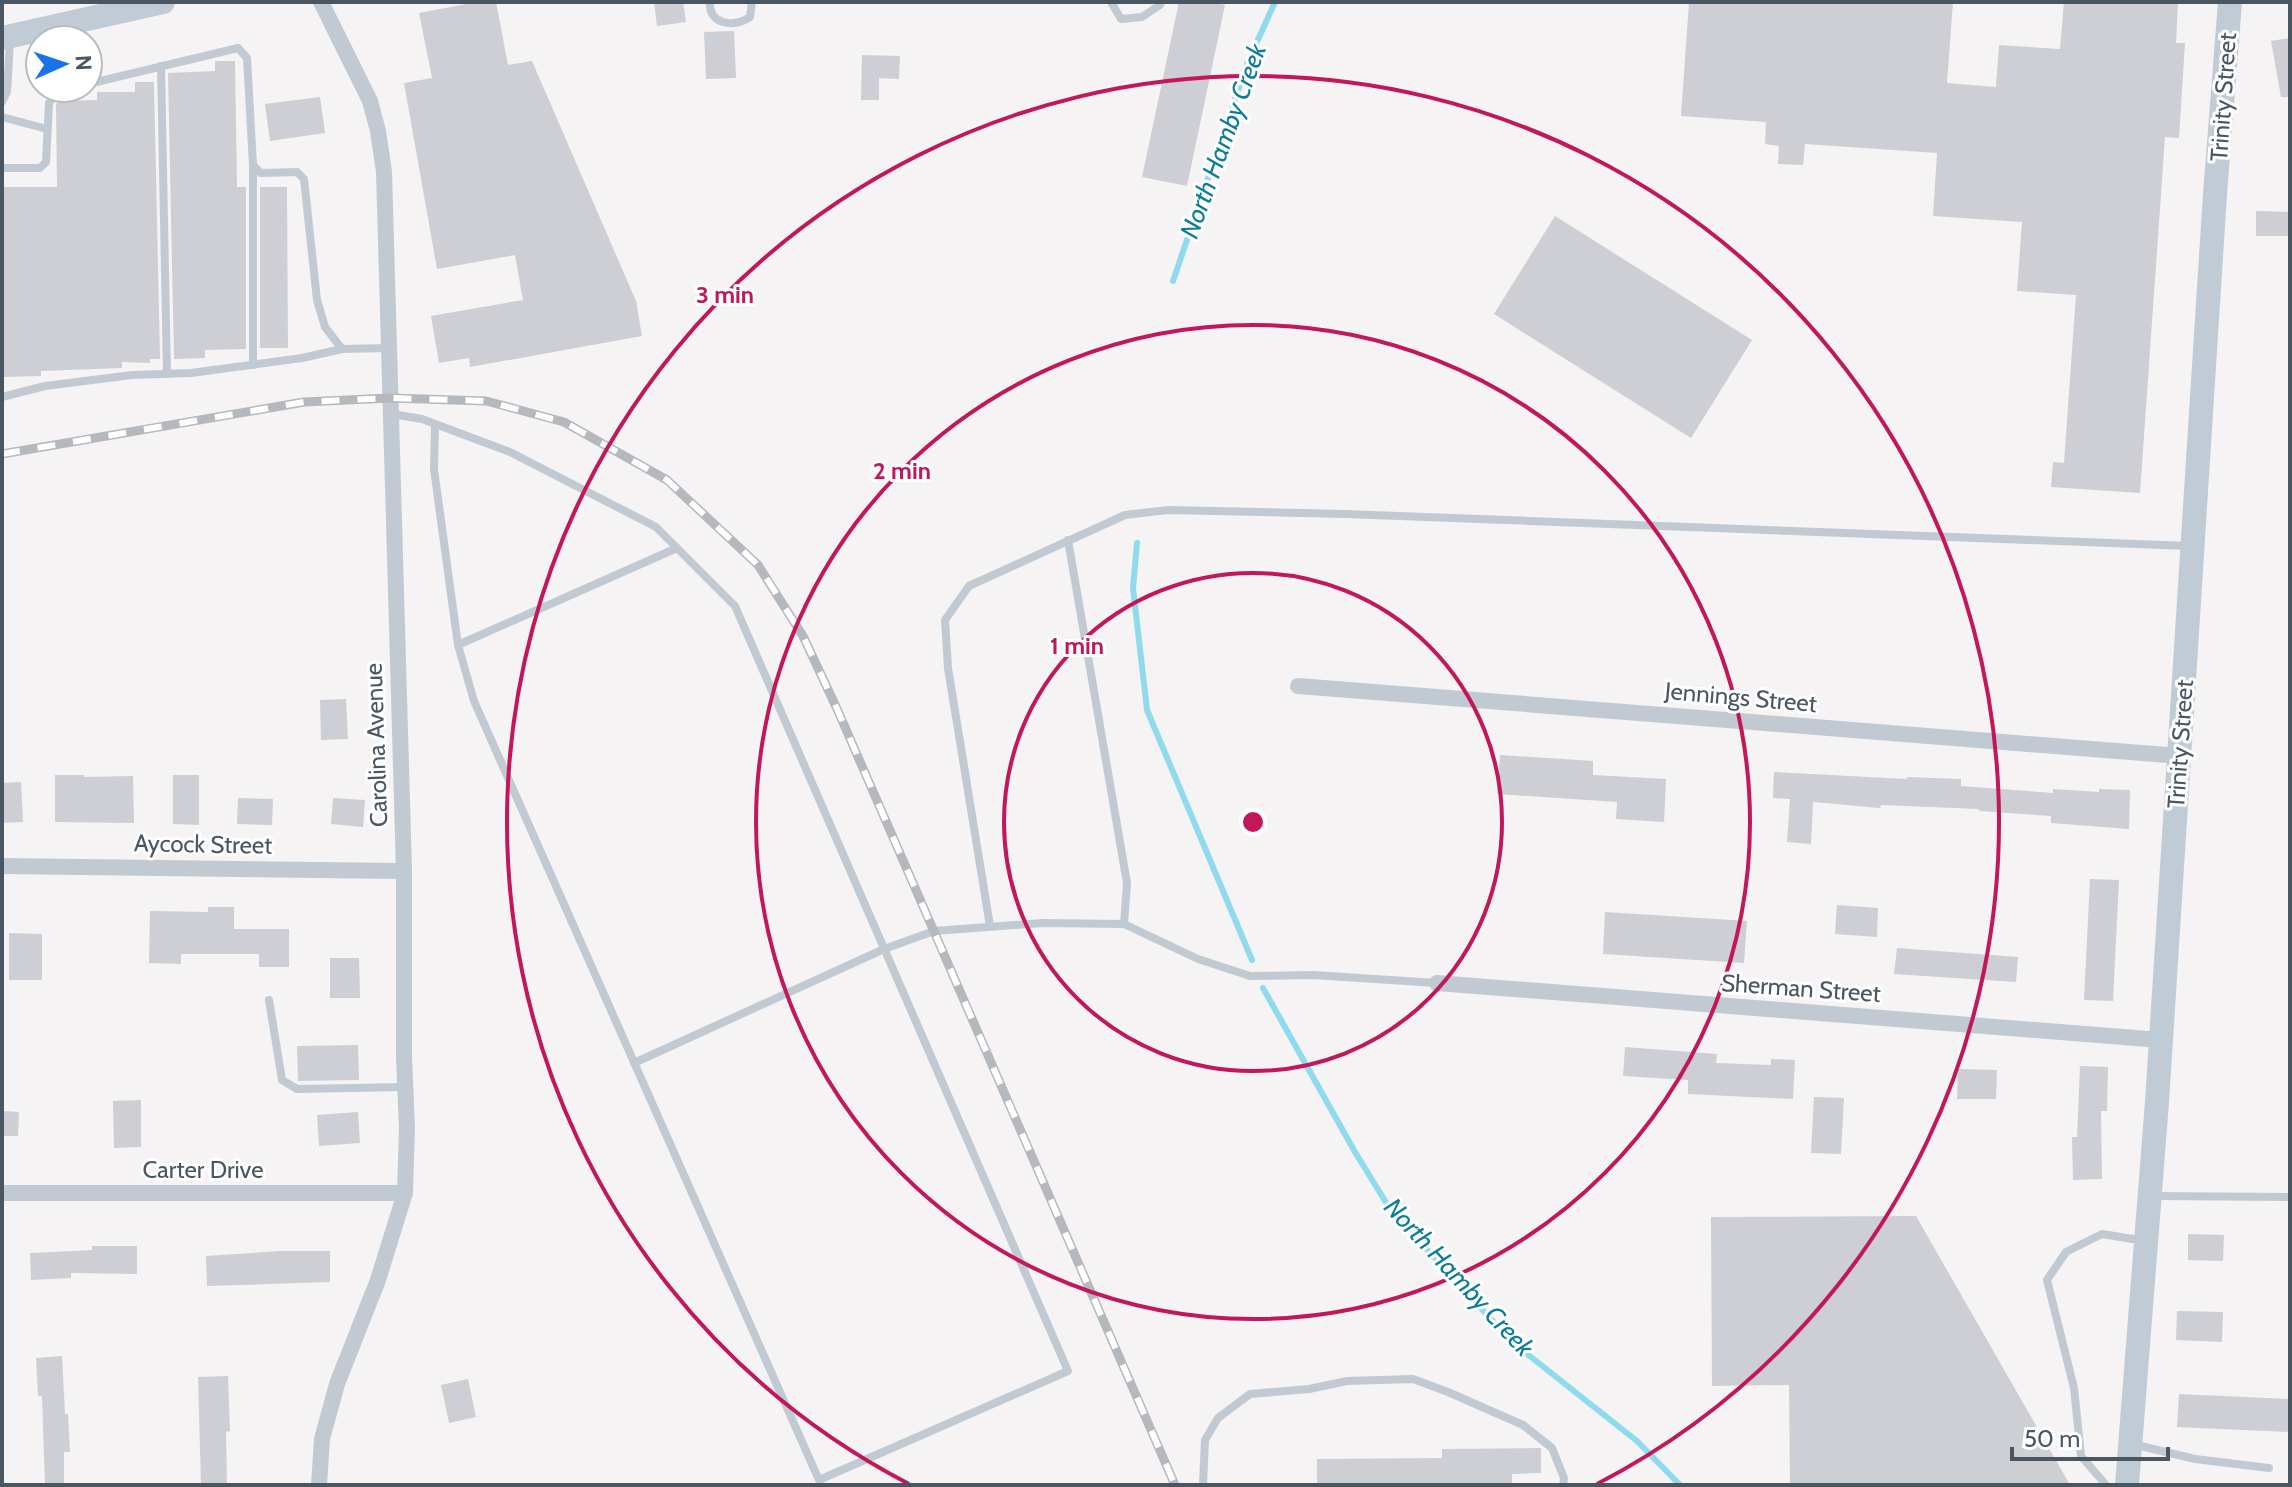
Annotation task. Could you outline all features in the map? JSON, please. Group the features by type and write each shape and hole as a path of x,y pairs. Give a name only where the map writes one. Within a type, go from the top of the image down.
{"street":[{"path":"6,37 163,2"},
{"name":"Carolina Avenue","path":"319,1485 322,1439 337,1384 378,1280 405,1193 407,1128 404,871 384,172 370,101 321,2"},
{"name":"Trinity Street","path":"2127,1485 2161,1040 2230,2"},
{"name":"Jennings Street","path":"1298,686 2180,756"},
{"name":"Aycock Street","path":"2,866 404,871"},
{"name":"Sherman Street","path":"1437,983 2161,1040"},
{"name":"Carter Drive","path":"2,1193 405,1193"}],"lane":[{"path":"710,2 712,16 723,23 742,22 750,17 752,2"},
{"path":"1111,2 1121,19 1142,17 1161,2"},
{"path":"2,102 7,92 6,37"},
{"path":"104,80 238,48 247,58 253,165 253,365"},
{"path":"161,66 167,374"},
{"path":"2,168 40,168 46,162 49,104"},
{"path":"2,117 47,129"},
{"path":"253,165 261,173 297,172 304,179 317,300 325,327 342,349"},
{"path":"2,397 45,386 132,375 191,373 302,358 342,349 389,348"},
{"path":"391,414 422,419 510,452 656,527 735,606 1068,1371 819,1480 474,701 458,645 434,469 435,424"},
{"path":"990,926 948,668 945,620 969,586 1125,515 1168,510 1345,514 2193,546"},
{"path":"1068,540 1127,883 1124,924"},
{"path":"458,645 677,548"},
{"path":"634,1063 884,949 934,931 1043,923 1124,924 1198,959 1250,976 1313,975 1437,983"},
{"path":"269,1000 282,1080 297,1089 406,1087"},
{"path":"2149,1196 2290,1197"},
{"path":"2106,1485 2081,1456 2074,1388 2047,1280 2066,1252 2102,1234 2146,1241"},
{"path":"1203,1485 1205,1440 1218,1418 1250,1394 1309,1389 1347,1381 1413,1379 1523,1425 1552,1448 1564,1478 1563,1485"},
{"path":"2129,1444 2195,1459 2269,1468"}],"building":[{"path":"477,2 496,2 508,65 532,61 636,301 642,336 470,367 469,358 439,363 431,316 523,300 515,255 437,269 404,83 432,78 419,13"},
{"path":"654,2 683,2 686,22 657,26"},
{"path":"1179,2 1225,5 1187,186 1142,177"},
{"path":"1689,2 1953,2 1947,83 1996,87 1999,45 2060,49 2064,2 2178,2 2176,43 2185,43 2179,138 2165,137 2140,493 2051,487 2053,462 2064,463 2076,295 2017,291 2022,222 1933,216 1937,153 1805,144 1803,165 1778,164 1779,146 1765,144 1766,122 1681,116"},
{"path":"734,31 736,78 706,79 704,32"},
{"path":"2290,38 2290,97 2281,97 2271,41"},
{"path":"862,55 900,56 899,79 879,78 879,100 861,100"},
{"path":"215,61 235,61 237,187 246,187 246,349 205,350 205,358 174,359 168,73 215,71"},
{"path":"135,82 154,82 160,359 150,359 150,363 122,362 122,368 41,371 41,376 3,377 2,187 57,187 56,104 104,104 104,92 135,92"},
{"path":"320,97 325,133 270,141 265,104"},
{"path":"260,187 287,187 288,348 260,348"},
{"path":"2256,211 2290,212 2290,236 2256,236"},
{"path":"1555,216 1752,340 1691,438 1494,314"},
{"path":"346,699 348,739 321,740 320,700"},
{"path":"1500,755 1593,761 1593,775 1666,779 1664,822 1616,819 1617,802 1497,794"},
{"path":"1774,772 1961,779 1961,786 2053,793 2053,789 2099,792 2099,789 2130,790 2129,829 2051,823 2051,816 1979,809 1881,805 1880,808 1813,802 1811,844 1787,842 1790,799 1773,798"},
{"path":"55,775 133,776 134,823 55,822"},
{"path":"173,775 199,775 199,825 173,824"},
{"path":"21,782 23,822 2,823 2,783"},
{"path":"238,798 273,799 272,825 237,824"},
{"path":"333,798 365,800 363,827 331,824"},
{"path":"2090,879 2119,880 2113,1001 2084,1000"},
{"path":"1837,905 1878,908 1877,937 1835,934"},
{"path":"208,907 234,907 234,929 289,929 289,967 259,967 259,954 181,954 181,964 149,963 150,911 208,912"},
{"path":"1605,912 1747,921 1744,963 1603,954"},
{"path":"9,933 42,934 42,980 9,980"},
{"path":"1897,948 2018,957 2016,982 1894,974"},
{"path":"330,958 359,958 360,998 330,998"},
{"path":"358,1045 359,1080 298,1081 297,1046"},
{"path":"1625,1047 1717,1054 1716,1063 1771,1065 1771,1059 1795,1060 1793,1099 1688,1094 1688,1080 1623,1076"},
{"path":"2080,1066 2108,1067 2107,1111 2101,1111 2102,1179 2073,1180 2072,1137 2077,1137"},
{"path":"1958,1069 1997,1070 1996,1099 1957,1099"},
{"path":"1814,1097 1844,1098 1841,1154 1811,1153"},
{"path":"141,1100 141,1147 114,1148 113,1101"},
{"path":"2,1111 19,1112 18,1136 2,1136"},
{"path":"358,1112 360,1143 319,1146 317,1115"},
{"path":"1916,1216 2070,1485 1790,1485 1789,1385 1712,1386 1711,1217"},
{"path":"2188,1234 2224,1235 2223,1261 2188,1260"},
{"path":"92,1246 137,1246 137,1274 71,1273 71,1278 31,1280 30,1253 92,1250"},
{"path":"330,1251 330,1282 207,1286 206,1256"},
{"path":"2177,1311 2223,1312 2222,1342 2176,1340"},
{"path":"62,1356 70,1452 64,1452 64,1485 45,1485 42,1396 38,1396 36,1358"},
{"path":"228,1376 230,1431 226,1432 227,1485 201,1485 198,1377"},
{"path":"468,1379 476,1417 449,1423 441,1385"},
{"path":"2179,1394 2290,1399 2290,1432 2177,1427"},
{"path":"1541,1448 1541,1473 1512,1474 1512,1485 1317,1485 1317,1459 1442,1458 1442,1449"}],"waterway":[{"name":"North Hamby Creek","path":"1173,281 1247,64 1275,2"},
{"name":"North Hamby Creek","path":"1137,543 1133,588 1147,710 1252,960"},
{"name":"North Hamby Creek","path":"1263,988 1390,1209 1512,1342 1637,1441 1680,1485"}],"railway":[{"path":"2,454 304,402 390,398 486,401 564,422 667,480 758,565 803,636 1175,1485"}]}
